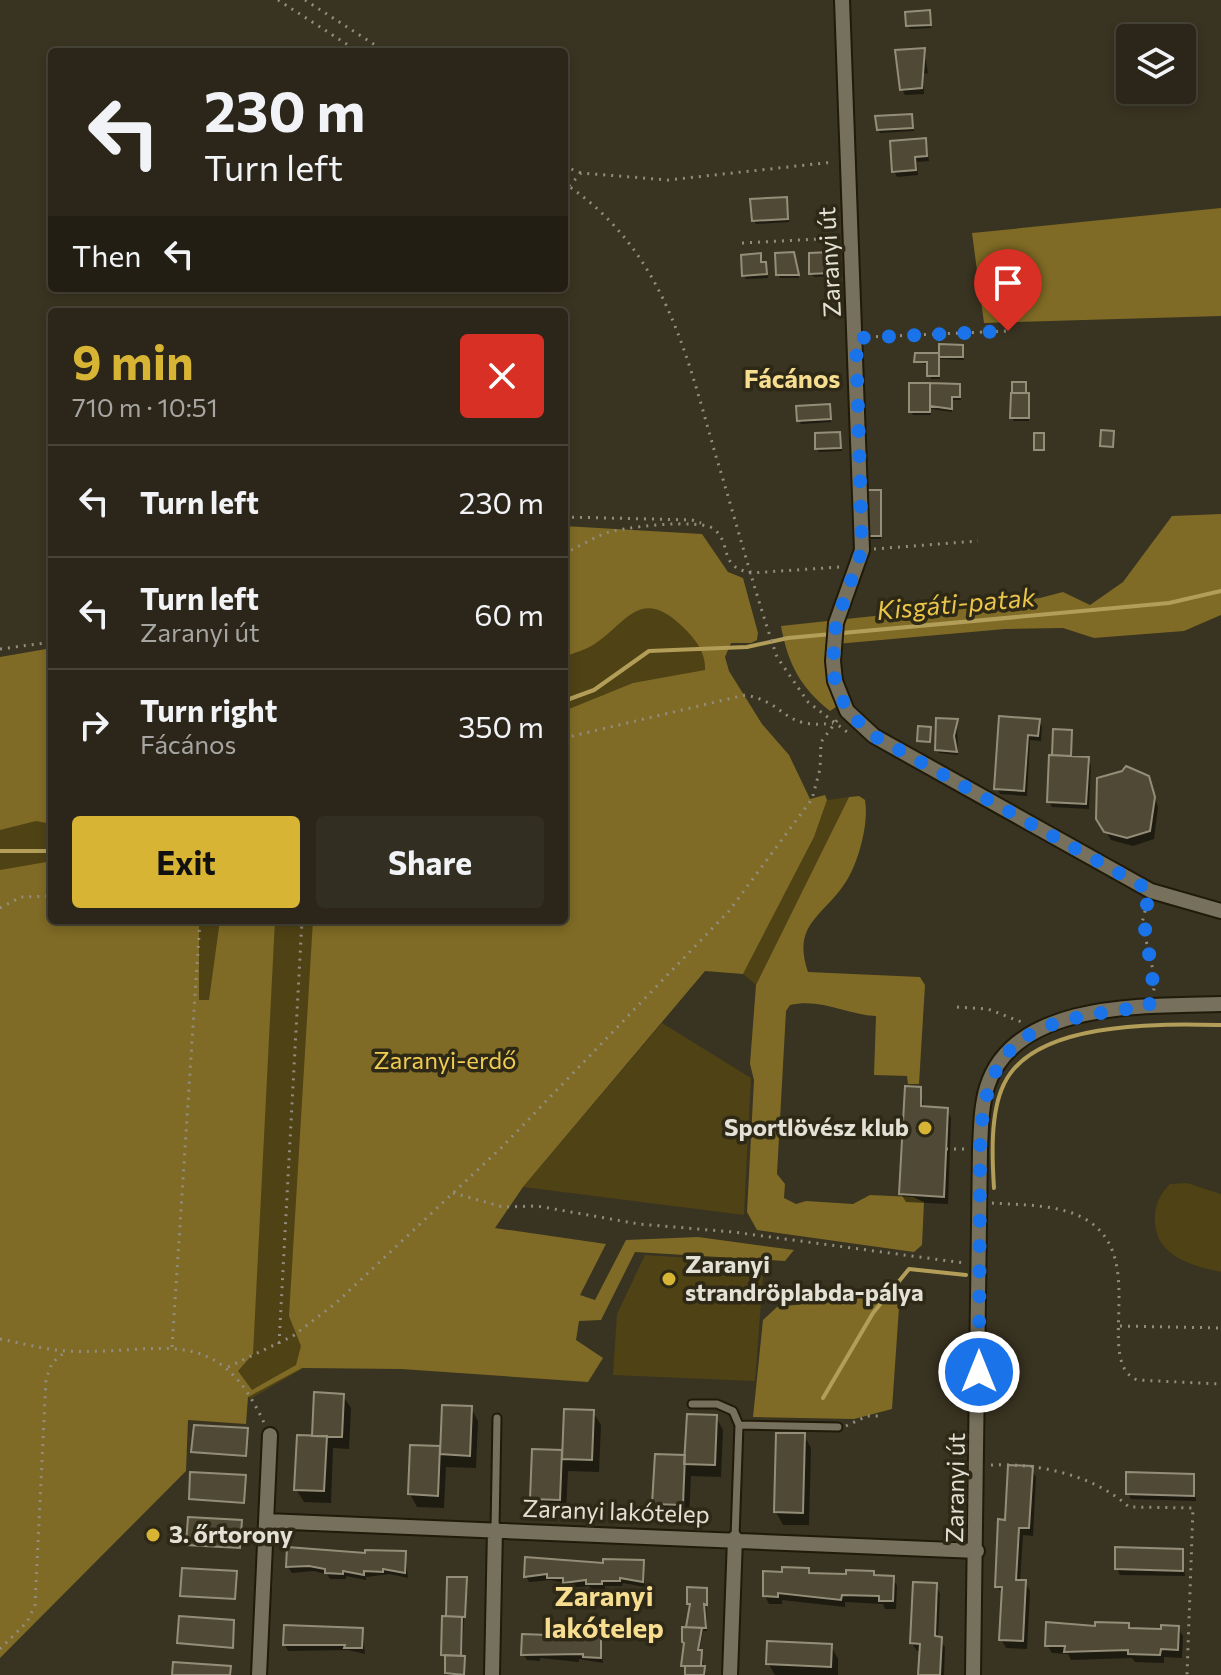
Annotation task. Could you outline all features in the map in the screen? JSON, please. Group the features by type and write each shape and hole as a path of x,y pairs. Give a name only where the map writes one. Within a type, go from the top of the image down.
{"street":[{"name":"Zaranyi út","path":"842,0 862,550 836,623 833,647 835,681 847,711 874,736 1151,891 1221,911"},
{"name":"Zaranyi út","path":"973,1675 980,1149 981,1113 988,1085 1010,1050 1039,1028 1064,1020 1149,1006 1221,1004"},
{"path":"259,1675 270,1435"},
{"name":"Zaranyi lakótelep","path":"266,1521 735,1538 977,1551"},
{"name":"Zaranyi lakótelep","path":"492,1675 495,1529"},
{"name":"Zaranyi lakótelep","path":"730,1675 735,1538"}],"lane":[{"path":"692,1404 717,1404 733,1411 739,1425 838,1427"},
{"name":"Zaranyi lakótelep","path":"495,1529 497,1418"},
{"name":"Zaranyi lakótelep","path":"735,1538 739,1425"}],"path":[{"path":"278,0 353,48"},
{"path":"305,0 380,48"},
{"path":"568,168 581,173 668,180 848,160"},
{"path":"568,183 581,173"},
{"path":"568,187 631,247 659,287 672,314 777,657"},
{"path":"742,243 850,237"},
{"path":"856,338 1008,331"},
{"path":"568,517 692,520 718,533 734,568 751,573 858,566"},
{"path":"568,552 606,533 637,527 704,524"},
{"path":"862,550 978,541"},
{"path":"0,649 48,643"},
{"path":"228,1367 279,1344 336,1303 453,1193 729,911 812,799 820,769 821,742 833,723 795,723 767,699 745,695 568,737"},
{"path":"1149,1006 1156,983 1142,923 1151,891"},
{"path":"0,908 21,897 48,896"},
{"path":"172,1347 200,924"},
{"path":"279,1344 302,924"},
{"path":"957,1007 988,1009 1039,1028"},
{"path":"946,1149 980,1149"},
{"path":"453,1193 503,1207 537,1206 639,1224 733,1232 980,1265"},
{"path":"980,1202 1047,1207 1078,1216 1097,1229 1115,1252 1120,1281 1119,1362 1128,1377 1221,1384"},
{"path":"1120,1326 1221,1328"},
{"path":"0,1339 66,1351 172,1347 228,1367 251,1394 270,1435"},
{"path":"0,1649 27,1622 35,1605 46,1379 52,1363 66,1351"},
{"path":"838,1427 849,1426 867,1416 880,1416"},
{"path":"978,1466 1039,1466 1110,1489 1129,1507 1193,1508 1187,1675"}],"shaded area":[{"path":"654,602 700,636 714,675 568,716 568,648 609,622"},
{"path":"849,797 756,985 743,974 814,837 827,800"},
{"path":"48,818 48,868 0,877 0,823"},
{"path":"193,924 225,924 215,1007 193,1006"},
{"path":"269,924 319,924 308,1346 302,1369 250,1399 232,1373"},
{"path":"662,1023 751,1078 744,1215 523,1187"},
{"path":"1187,1183 1221,1194 1221,1272 1178,1258 1169,1252 1157,1235 1155,1217 1160,1197 1170,1184"},
{"path":"645,1255 764,1263 755,1381 613,1375 617,1314"}],"green space":[{"path":"1221,208 1221,316 984,323 972,233"},
{"path":"1221,514 1221,615 1184,631 1094,638 1063,628 1005,629 825,645 829,681 839,705 830,711 803,684 787,652 781,626 1040,598 1063,592 1090,605 1123,582 1172,516"},
{"name":"Zaranyi-erdő","path":"568,526 702,534 728,572 743,578 758,633 757,640 751,643 731,643 725,657 729,671 762,724 789,755 810,799 825,795 827,800 814,837 743,974 705,971 523,1187 495,1228 606,1244 580,1295 595,1300 626,1240 698,1237 794,1250 785,1261 635,1252 601,1320 579,1321 576,1340 603,1358 588,1382 401,1369 302,1368 248,1397 246,1424 188,1420 186,1471 0,1658 0,870 48,862 48,924 199,924 199,1000 209,1000 219,924 275,924 253,1354 238,1371 252,1390 296,1365 301,1346 289,1316 313,924 568,924 568,709 633,683 705,670 702,652 692,636 668,615 655,609 634,612 586,648 568,655"},
{"path":"48,649 48,823 36,821 0,830 0,657"},
{"path":"859,796 865,800 866,809 859,852 847,880 807,931 804,955 808,972 920,977 925,985 919,1084 908,1084 907,1076 874,1075 876,1016 823,1005 790,1005 786,1011 777,1174 785,1184 784,1198 796,1204 806,1201 853,1204 870,1195 913,1197 924,1202 922,1245 914,1252 757,1230 747,1212 754,1080 750,1064 756,985 849,797"},
{"path":"900,1293 892,1409 854,1419 753,1417 763,1320 777,1307"}],"building":[{"path":"930,10 931,25 906,26 905,12"},
{"path":"925,48 922,88 900,90 895,50"},
{"path":"912,114 913,128 877,130 875,116"},
{"path":"926,138 927,156 915,157 916,170 892,172 890,141"},
{"path":"787,197 788,219 752,221 750,199"},
{"path":"794,252 799,275 776,275 775,253"},
{"path":"831,252 832,273 809,274 809,253"},
{"path":"761,253 761,262 766,262 767,274 742,276 741,255"},
{"path":"939,344 963,345 963,357 939,357"},
{"path":"915,353 939,353 939,376 927,376 927,362 914,362"},
{"path":"1012,382 1026,382 1026,393 1012,393"},
{"path":"909,383 930,383 930,412 909,412"},
{"path":"930,383 960,384 960,397 952,397 952,409 930,406"},
{"path":"1011,393 1029,393 1029,418 1010,418"},
{"path":"830,404 831,419 797,421 796,406"},
{"path":"1101,430 1114,431 1113,447 1100,446"},
{"path":"840,432 841,448 815,449 815,433"},
{"path":"1034,433 1044,433 1044,450 1034,450"},
{"path":"867,490 881,490 881,536 867,536"},
{"path":"999,716 1040,719 1038,736 1028,735 1024,791 994,789"},
{"path":"936,718 958,719 954,736 957,752 935,750"},
{"path":"918,726 931,727 930,742 917,741"},
{"path":"1053,729 1072,730 1071,756 1052,755"},
{"path":"1049,755 1089,757 1086,804 1047,802"},
{"path":"1126,766 1149,776 1155,797 1150,831 1127,838 1104,832 1096,819 1097,778 1122,771"},
{"name":"Sportlövész klub","path":"905,1086 921,1087 921,1106 948,1108 944,1197 899,1194"},
{"path":"314,1392 344,1394 342,1437 312,1436"},
{"path":"442,1405 472,1406 470,1456 440,1454"},
{"path":"564,1409 594,1410 592,1460 562,1459"},
{"path":"687,1414 717,1415 715,1465 684,1464"},
{"path":"194,1425 248,1428 246,1456 191,1452"},
{"path":"776,1433 805,1433 803,1513 774,1512"},
{"path":"297,1435 327,1436 324,1491 294,1490"},
{"path":"410,1445 440,1446 438,1496 408,1494"},
{"path":"532,1449 562,1450 560,1500 530,1499"},
{"path":"655,1454 685,1455 683,1505 652,1504"},
{"path":"1008,1465 1033,1466 1029,1528 1019,1528 1016,1580 1026,1580 1023,1641 999,1640 1002,1587 995,1587 998,1519 1005,1520"},
{"path":"190,1472 246,1475 244,1503 189,1499"},
{"path":"1126,1472 1194,1474 1194,1496 1126,1494"},
{"path":"188,1517 242,1520 240,1548 186,1545"},
{"name":"3. őrtorony","path":"153,1528 160,1534 154,1541 147,1536"},
{"path":"287,1547 365,1553 365,1550 406,1551 405,1573 383,1569 383,1572 364,1571 364,1575 343,1571 343,1574 325,1573 325,1569 309,1566 286,1567"},
{"path":"1115,1547 1183,1549 1183,1571 1115,1569"},
{"path":"525,1557 603,1563 603,1559 644,1560 643,1582 620,1578 620,1581 586,1584 586,1580 563,1583 563,1578 547,1578 547,1574 524,1577"},
{"path":"782,1567 809,1568 809,1573 846,1574 846,1570 874,1571 874,1575 894,1576 893,1601 879,1601 879,1596 842,1595 841,1600 778,1593 778,1597 763,1596 763,1571 782,1572"},
{"path":"182,1568 237,1571 235,1599 180,1596"},
{"path":"447,1577 467,1577 465,1617 446,1616"},
{"path":"913,1582 937,1583 935,1636 942,1637 940,1675 918,1675 920,1644 910,1643"},
{"path":"687,1587 707,1588 707,1605 704,1604 706,1628 686,1627 690,1604 687,1604"},
{"path":"179,1616 234,1620 233,1648 177,1643"},
{"path":"442,1616 462,1617 461,1656 441,1655"},
{"path":"1046,1622 1095,1626 1095,1622 1129,1623 1129,1628 1161,1629 1161,1625 1179,1626 1178,1650 1161,1649 1160,1655 1128,1654 1128,1650 1064,1652 1065,1646 1045,1646"},
{"path":"284,1625 363,1628 362,1648 283,1645"},
{"path":"682,1627 702,1628 698,1650 702,1650 701,1666 681,1666 684,1643"},
{"path":"522,1634 601,1637 601,1658 583,1657 583,1654 521,1655"},
{"path":"767,1641 832,1644 831,1667 766,1664"},
{"path":"445,1655 465,1656 464,1675 445,1673"},
{"path":"173,1662 231,1666 230,1675 172,1675"},
{"path":"685,1666 705,1666 704,1675 685,1675"}],"waterway":[{"name":"Kisgáti-patak","path":"568,700 594,690 649,651 747,647 788,638 1169,603 1221,591"},
{"name":"Kisgáti-patak","path":"0,851 48,851"},
{"path":"994,1188 996,1108 1004,1084 1019,1063 1042,1048 1101,1030 1134,1026 1221,1025"},
{"path":"823,1398 873,1313 909,1269 966,1275"}],"place":[{"name":"Sportlövész klub","path":"925,1128"},
{"name":"Zaranyi strandröplabda-pálya","path":"669,1279"},
{"name":"3. őrtorony","path":"153,1535"}],"district":[{"name":"Fácános","path":"792,379"},
{"name":"Zaranyi lakótelep","path":"604,1612"}],"route":[{"path":"979,1372 981,1113 988,1085 1002,1059 1018,1041 1039,1028 1093,1014 1149,1006 1156,983 1142,923 1151,891 874,736 847,711 835,681 833,647 836,623 862,550 856,338 1008,331"}]}
